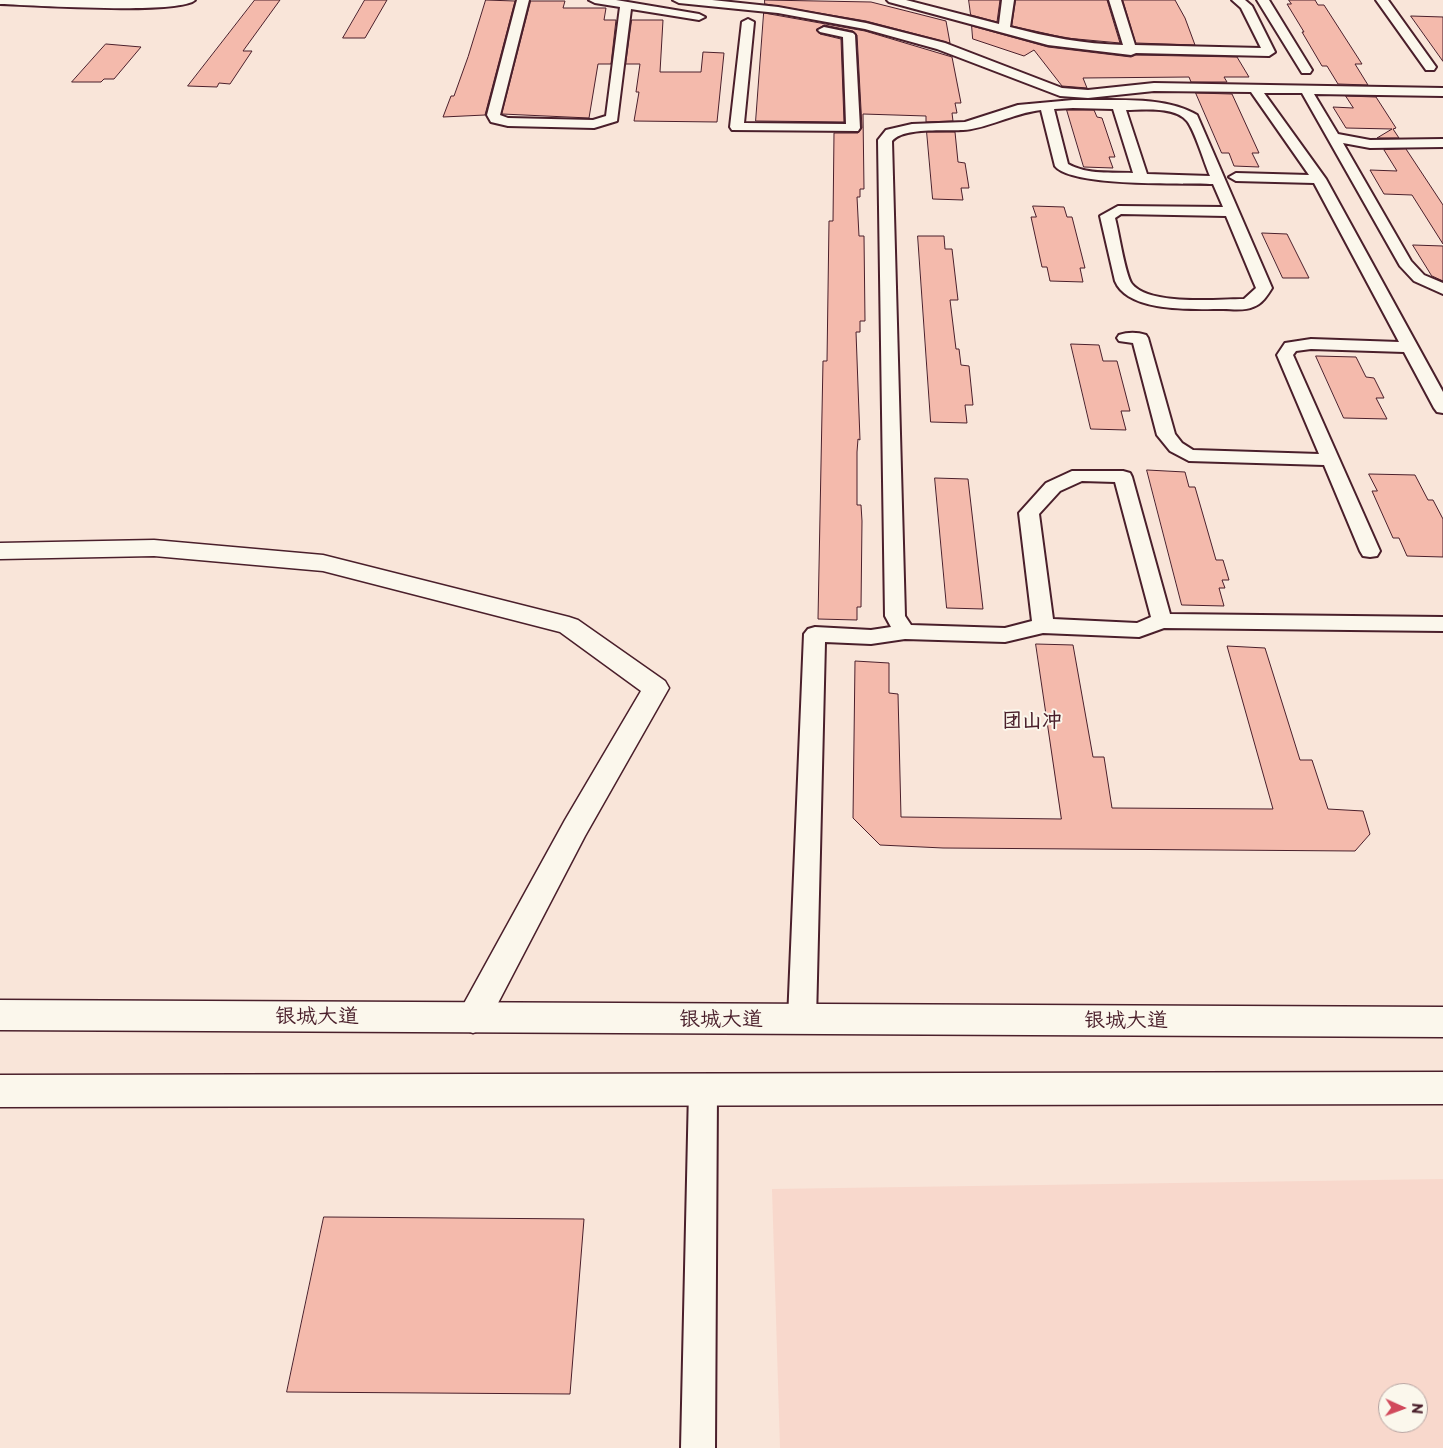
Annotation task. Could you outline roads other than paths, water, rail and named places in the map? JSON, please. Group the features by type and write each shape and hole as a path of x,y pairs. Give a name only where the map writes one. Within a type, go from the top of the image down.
{"main road":[{"path":"0,551 154,548 323,563 486,603 569,626 656,688 575,828 473,1018"},
{"name":"银城大道","path":"0,1015 1443,1022"},
{"path":"0,1090 1443,1088"}],"street":[{"path":"0,1 159,6 189,0"},
{"path":"523,0 493,114 496,119 508,122 594,124 612,118 626,6"},
{"path":"595,0 704,18 709,2"},
{"path":"679,0 778,10 866,26 941,46 1000,67 1060,92 1088,94 1154,87 1254,88 1285,83 1305,88 1443,92"},
{"path":"893,0 1048,41 1131,50 1272,57 1246,6 1238,0"},
{"path":"1004,30 1008,0"},
{"path":"1114,0 1131,50"},
{"path":"1263,0 1306,70"},
{"path":"1382,0 1430,66"},
{"path":"748,22 737,127 854,128 849,35 792,24 774,23"},
{"path":"1254,88 1319,179 1443,408"},
{"path":"1305,88 1405,263 1419,278 1443,289"},
{"path":"1047,106 1062,166 1073,172 1092,176 1218,180"},
{"path":"905,632 895,616 885,140 891,133 912,128 966,126 1018,110 1047,106 1164,107 1181,111 1192,118 1218,180 1232,212 1264,288 1258,297 1248,304 1158,302 1134,294 1125,286 1107,216 1118,210 1232,212"},
{"path":"1118,106 1142,178"},
{"path":"1333,137 1370,144 1443,143"},
{"path":"1236,177 1319,179"},
{"path":"1125,338 1140,338 1166,435 1176,447 1189,455 1329,460"},
{"path":"1370,551 1285,355 1291,347 1311,344 1410,347"},
{"path":"1043,626 1029,513 1053,487 1079,476 1123,477 1162,621"},
{"path":"802,1020 815,634 871,637 905,632 1006,635 1043,626 1140,630 1162,621 1443,624"},
{"path":"698,1448 703,1090"}],"district":[{"name":"团山冲","path":"1032,721"}]}
